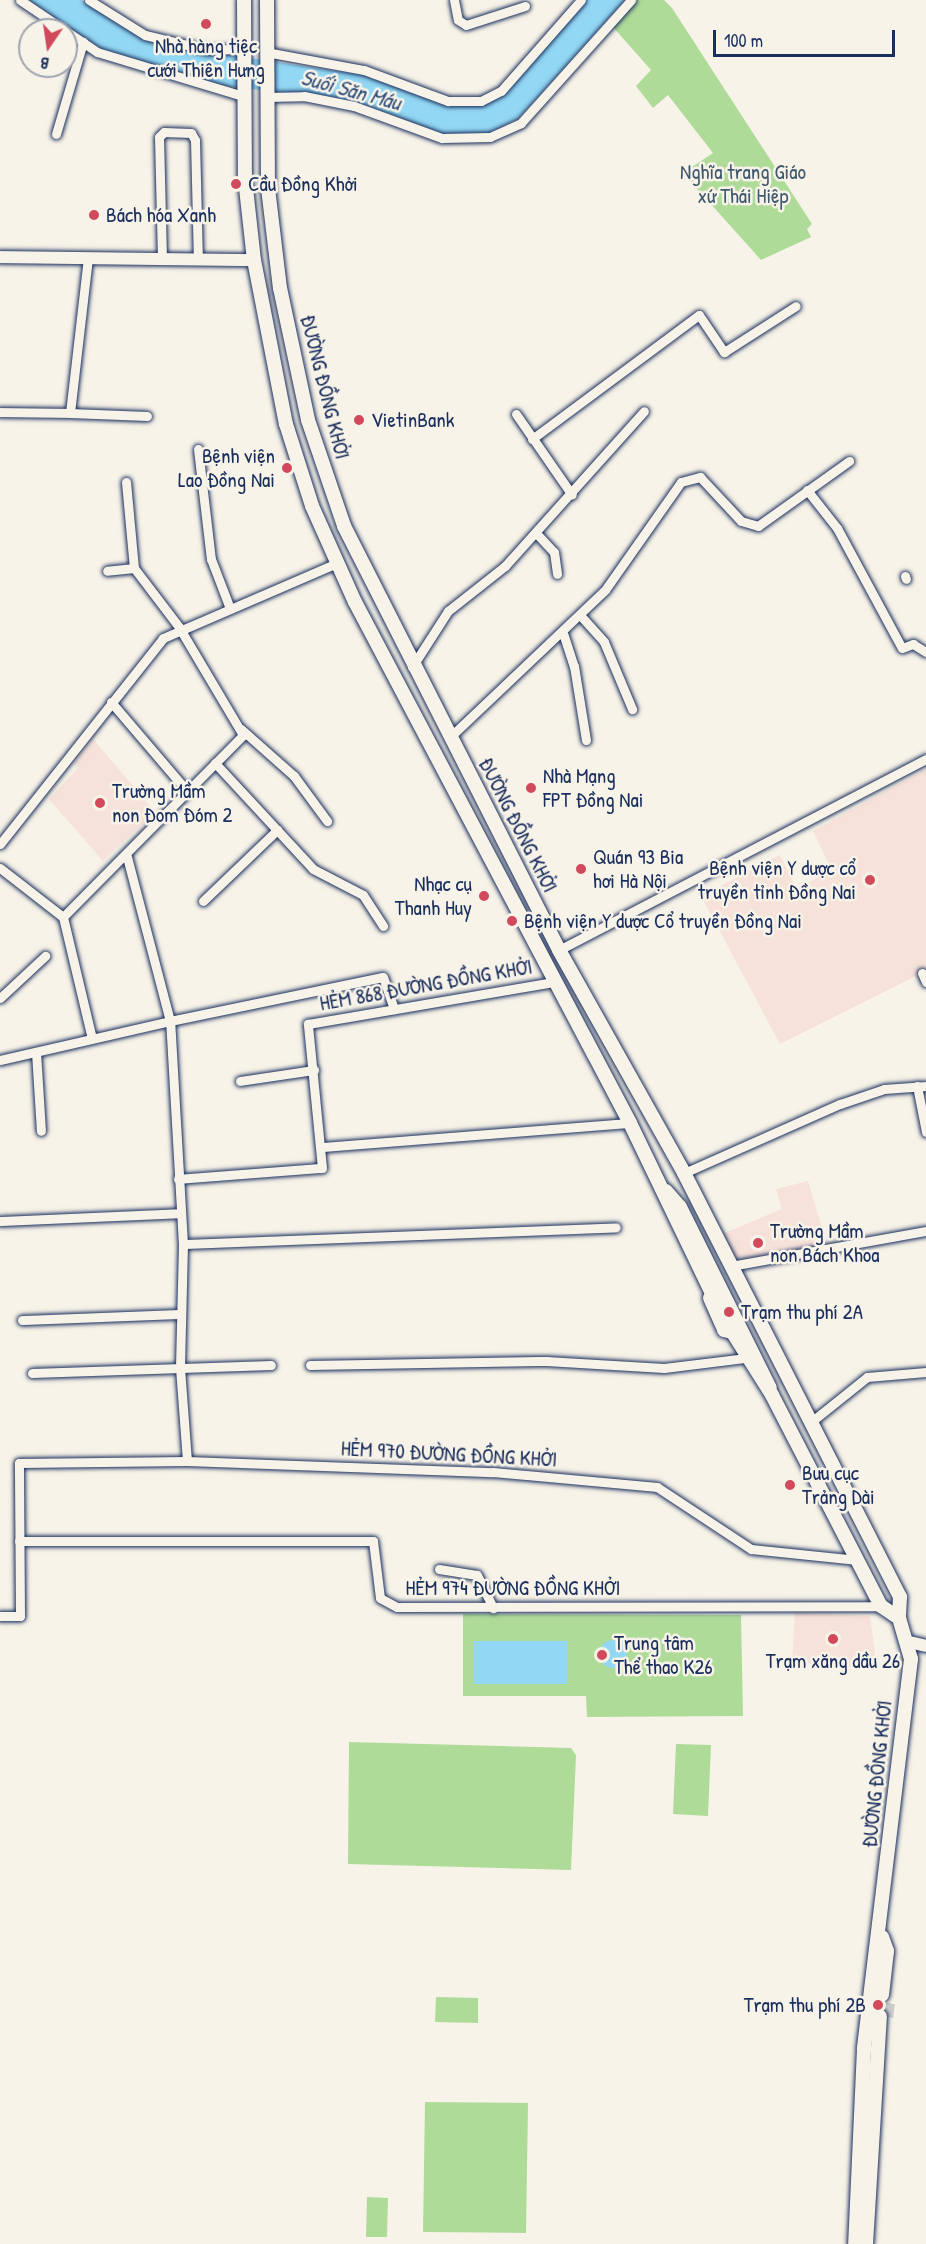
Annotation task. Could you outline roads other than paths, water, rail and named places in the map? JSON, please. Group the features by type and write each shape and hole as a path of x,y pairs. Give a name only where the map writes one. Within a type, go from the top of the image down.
{"main road":[{"name":"ĐƯỜNG ĐỒNG KHỞI","path":"244,0 243,95 254,260 286,424 337,563 540,958 630,1123 662,1187 674,1224 714,1299 724,1330 730,1328 746,1358 772,1395"},
{"name":"ĐƯỜNG ĐỒNG KHỞI","path":"267,0 265,96 276,260 308,420 344,526 412,667 559,950 684,1173 900,1597 899,1618 909,1642 882,1937 874,1952 860,2096 855,2244"},
{"path":"254,260 276,260"},
{"path":"540,958 559,950"},
{"name":"ĐƯỜNG ĐỒNG KHỞI","path":"662,1187 680,1207 728,1299 772,1395 881,1606 899,1618"},
{"path":"881,1606 900,1597"},
{"name":"ĐƯỜNG ĐỒNG KHỞI","path":"882,1937 887,1948 885,1996"},
{"path":"866,2244 875,2070 882,2020"}],"street":[{"path":"20,0 83,42 129,65 243,95"},
{"path":"89,0 145,35 208,50 243,50"},
{"path":"454,0 458,20 466,25 525,6"},
{"path":"266,53 364,70 448,101 481,101 501,91 581,0"},
{"path":"265,96 304,96 354,106 442,138 490,137 521,123 628,1"},
{"path":"56,134 83,42"},
{"path":"162,259 159,137 164,132 191,133 195,140 198,259"},
{"path":"0,257 254,260"},
{"path":"70,413 88,258"},
{"path":"532,439 699,315 724,352 796,306"},
{"path":"412,667 448,611 536,533 572,495 598,458 644,411"},
{"path":"0,412 147,417"},
{"path":"516,414 572,495"},
{"path":"198,449 211,559 229,606"},
{"path":"449,738 563,633 604,590 681,482 700,477 750,526 765,522 849,461"},
{"path":"126,482 135,568 179,627 241,729 294,776 327,821"},
{"path":"807,490 837,528 902,648 913,644 926,652"},
{"path":"536,533 554,552 557,574"},
{"path":"0,844 163,638 179,627 337,563"},
{"path":"107,571 135,568"},
{"path":"580,615 604,642 632,709"},
{"path":"563,633 574,666 586,740"},
{"path":"111,702 188,791"},
{"path":"63,917 127,857 215,763 241,741 241,729"},
{"path":"559,950 926,759"},
{"path":"215,763 313,869 363,895 383,926"},
{"path":"203,901 277,830"},
{"path":"127,857 170,1021 183,1244 180,1367 187,1461"},
{"path":"0,868 63,917 92,1039"},
{"path":"0,998 45,956"},
{"path":"0,1060 170,1021 383,977 394,1009"},
{"name":"HẺM 868 ĐƯỜNG ĐỒNG KHỞI","path":"324,1147 308,1024 553,982"},
{"path":"36,1052 41,1131"},
{"path":"240,1081 314,1070"},
{"path":"684,1173 840,1104 922,1086 926,1132"},
{"path":"178,1179 315,1171 325,1160 324,1147 630,1123"},
{"path":"0,1221 180,1213"},
{"path":"183,1244 616,1227"},
{"path":"731,1266 926,1232"},
{"path":"22,1320 182,1314"},
{"path":"309,1365 546,1361 664,1368 746,1358"},
{"path":"32,1373 271,1365"},
{"path":"811,1422 867,1377 926,1372"},
{"name":"HẺM 970 ĐƯỜNG ĐỒNG KHỞI","path":"19,1541 19,1463 187,1461 494,1472 657,1487 751,1549 857,1560"},
{"path":"0,1616 20,1616 19,1541"},
{"name":"HẺM 974 ĐƯỜNG ĐỒNG KHỞI","path":"19,1541 373,1541 380,1598 397,1607 881,1606"},
{"path":"439,1569 477,1575 493,1608"},
{"path":"909,1642 926,1646"}],"water":[{"name":"Suối Săn Máu","path":"29,0 81,0 162,45 364,75 448,105 503,95 587,0 625,0 518,119 489,133 444,134 354,101 218,85 99,48 78,34 78,18 55,18"},
{"path":"613,1640 623,1644 627,1654 623,1664 613,1668 603,1664 599,1654 603,1644"},
{"path":"474,1641 567,1641 567,1684 474,1684"}],"tunnel":[{"path":"886,2017 889,1996"}],"place":[{"name":"Nhà hàng tiệc cưới Thiên Hưng","path":"206,24"},
{"name":"Cầu Đồng Khởi","path":"236,184"},
{"name":"Bách hóa Xanh","path":"94,215"},
{"name":"VietinBank","path":"359,420"},
{"name":"Bệnh viện Lao Đồng Nai","path":"287,468"},
{"name":"Nhà Mạng FPT Đồng Nai","path":"531,788"},
{"name":"Trường Mầm non Đom Đóm 2","path":"100,803"},
{"name":"Quán 93 Bia hơi Hà Nội","path":"581,869"},
{"name":"Bệnh viện Y dược cổ truyền tỉnh Đồng Nai","path":"870,880"},
{"name":"Nhạc cụ Thanh Huy","path":"484,896"},
{"name":"Bệnh viện Y dược Cổ truyền Đồng Nai","path":"512,921"},
{"name":"Trường Mầm non Bách Khoa","path":"758,1243"},
{"name":"Trạm thu phí 2A","path":"729,1312"},
{"name":"Bưu cục Trảng Dài","path":"790,1485"},
{"name":"Trạm xăng dầu 26","path":"833,1639"},
{"name":"Trung tâm Thể thao K26","path":"602,1655"},
{"name":"Trạm thu phí 2B","path":"878,2005"}],"park label":[{"name":"Nghĩa trang Giáo xứ Thái Hiệp","path":"743,184"}]}
